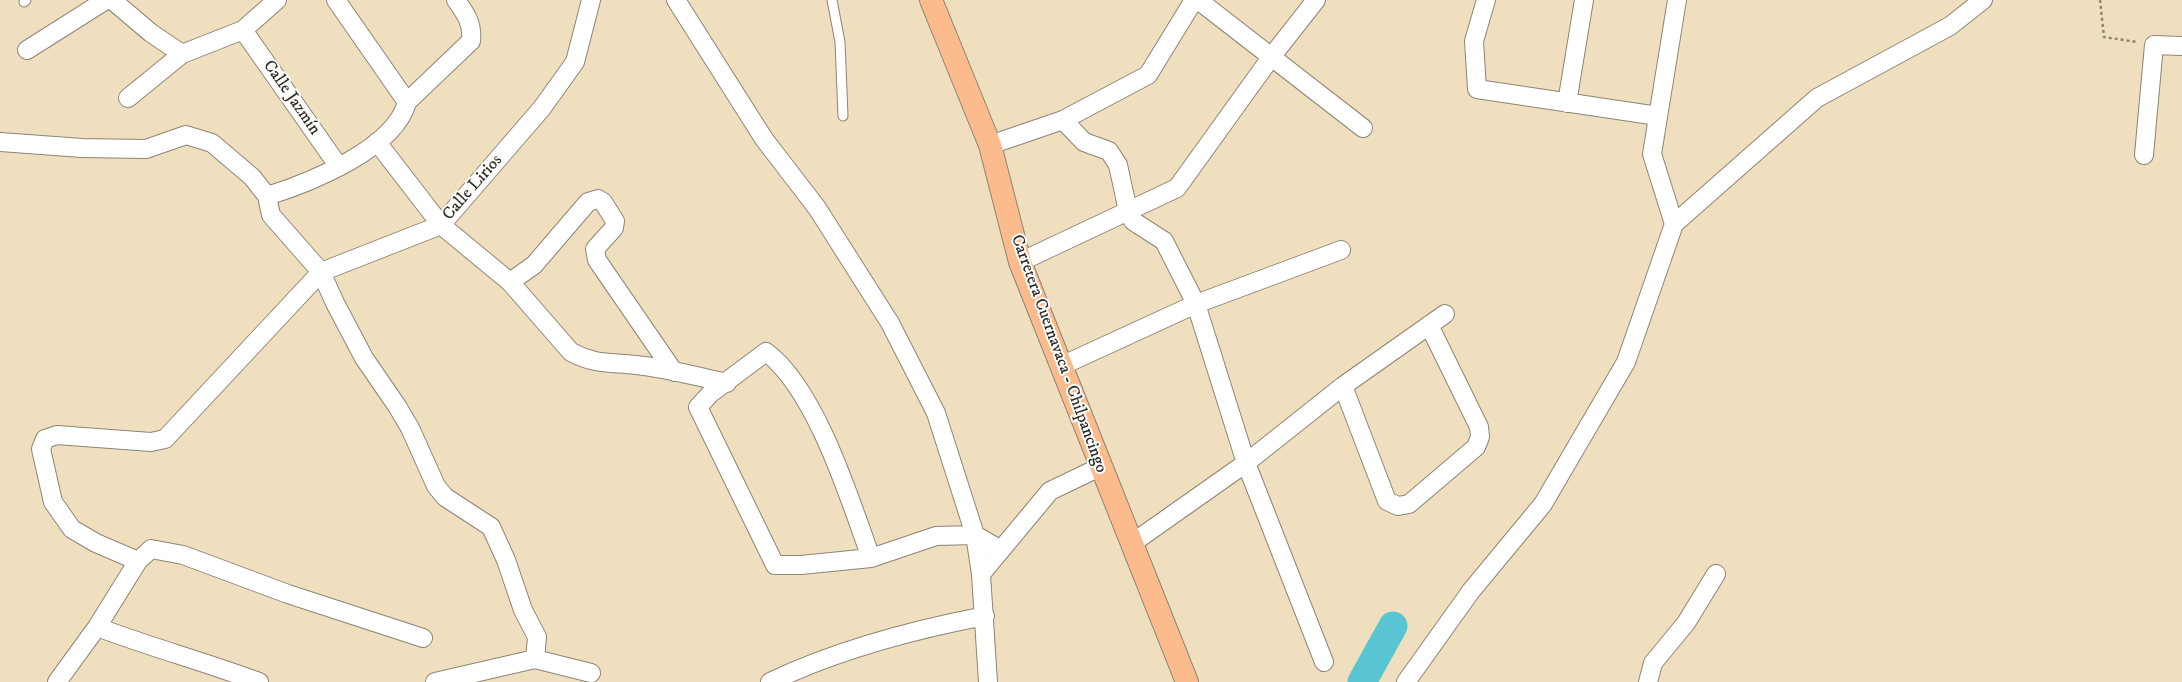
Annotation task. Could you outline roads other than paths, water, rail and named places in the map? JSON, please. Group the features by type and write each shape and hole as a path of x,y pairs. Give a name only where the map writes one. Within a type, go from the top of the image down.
{"main road":[{"name":"Carretera Cuernavaca - Chilpancingo","path":"931,0 990,145 1020,262 1100,467 1186,679"}],"street":[{"path":"27,50 106,0"},
{"path":"112,0 152,33 182,54"},
{"path":"128,98 182,54 243,30 277,0"},
{"path":"336,0 407,102"},
{"path":"267,196 289,189 339,167 377,142 391,129 404,112 407,102 471,41 472,30 467,15 456,0"},
{"name":"Calle Lirios","path":"321,272 441,225 542,108 575,62 591,0"},
{"path":"676,0 764,139 817,208 890,323 936,414 974,535 981,574 985,616 988,682"},
{"path":"990,145 1063,120 1148,75 1194,0"},
{"path":"1198,0 1363,128"},
{"path":"1020,262 1177,188 1272,56 1316,0"},
{"path":"1486,0 1474,41 1477,89 1658,116"},
{"path":"1567,103 1584,0"},
{"path":"1674,224 1652,154 1677,0"},
{"path":"1406,682 1471,591 1543,504 1626,362 1674,224 1817,98 1950,26 1983,0"},
{"name":"Calle Jazmín","path":"243,30 339,167"},
{"path":"2144,155 2154,45 2182,46"},
{"path":"1063,120 1084,142 1109,151 1118,165 1128,211 1133,221 1164,241 1196,304 1246,463 1324,662"},
{"path":"0,142 82,148 146,149 186,135 212,143 252,177 267,196 271,215 321,272 364,358 398,406 410,428 436,486 445,497 491,527 506,560 523,610 537,637 535,659"},
{"path":"377,142 441,225 510,282 571,352 583,359 600,364 637,365 728,383"},
{"path":"510,282 534,265 588,202 598,199 603,202 615,221 614,228 595,250 597,260 674,372"},
{"path":"1061,366 1196,304 1341,250"},
{"path":"138,561 96,543 72,529 53,502 41,449 45,439 57,435 151,442 165,439 321,272"},
{"path":"1131,544 1246,463 1343,386 1445,314"},
{"path":"1343,386 1386,502 1398,506 1409,504 1476,447 1480,437 1479,426 1429,325"},
{"path":"871,558 829,447 800,390 780,362 766,352 728,383 711,394 698,407 775,565 801,565 871,558 936,536 974,535 1001,550"},
{"path":"981,574 1050,491 1100,467"},
{"path":"57,682 97,627 138,561 151,548 183,555 288,594 423,638"},
{"path":"1648,682 1653,663 1686,623 1716,574"},
{"path":"770,682 810,663 939,625 985,616"},
{"path":"97,627 146,646 227,670 259,682"},
{"path":"435,682 535,659 591,673"}],"lane":[{"path":"832,0 840,42 843,116"}],"waterway":[{"path":"1362,682 1393,626"}]}
